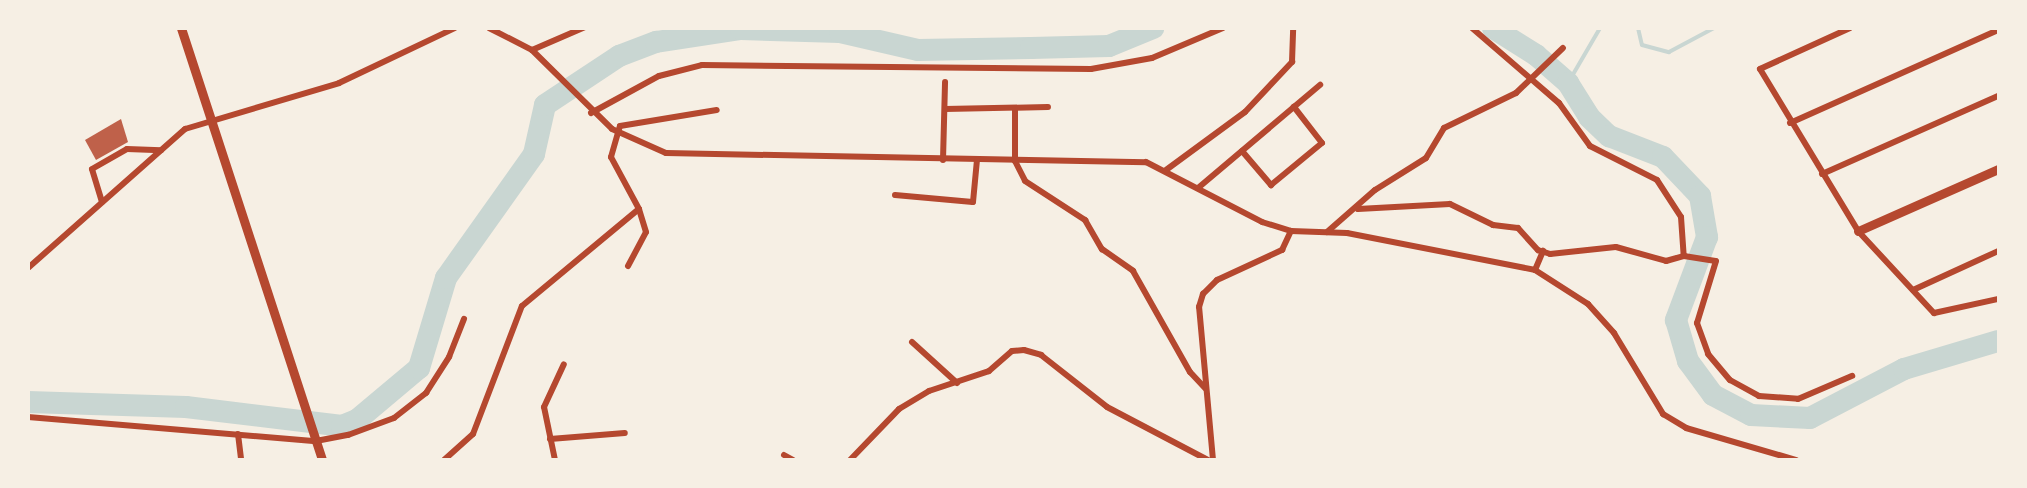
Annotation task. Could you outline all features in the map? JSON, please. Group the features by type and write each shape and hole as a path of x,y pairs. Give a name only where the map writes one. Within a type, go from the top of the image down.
{"street":[{"path":"181,28 209,120 322,459"},
{"path":"28,268 185,129 209,120 274,106 339,83 455,28"},
{"path":"489,28 532,50 591,113 617,132 666,153 1015,161 1125,160 1166,170 1198,188 1290,231 1326,232 1535,270 1588,304 1614,333 1663,414 1686,428 1796,459"},
{"path":"532,50 583,28"},
{"path":"591,113 659,76 711,64 1090,69 1152,58 1223,28"},
{"path":"1166,170 1245,112 1292,63 1293,28"},
{"path":"1472,28 1559,103 1590,146 1657,180 1681,217 1684,256"},
{"path":"1850,28 1760,69 1790,123 1858,231 1934,313 1998,299"},
{"path":"1790,123 1998,30"},
{"path":"1326,232 1358,209 1375,190 1426,158 1444,128 1532,81 1563,48"},
{"path":"943,159 945,82"},
{"path":"1198,188 1320,85"},
{"path":"1822,174 1998,96"},
{"path":"945,109 1048,107"},
{"path":"1242,151 1271,185 1314,150 1322,142 1294,107"},
{"path":"1014,108 1015,161 1025,181 1085,220 1102,249 1132,271 1190,372 1206,389"},
{"path":"628,266 646,232 639,209 611,157 617,132 629,122 717,110"},
{"path":"102,202 92,169 127,149 161,150"},
{"path":"895,195 973,202 977,160"},
{"path":"1858,231 1998,169"},
{"path":"1358,209 1450,204 1492,225 1518,228 1543,251 1589,246 1666,261 1684,256 1716,261 1696,323 1708,354 1730,380 1759,396 1798,399 1852,376"},
{"path":"444,459 472,434 522,306 639,209"},
{"path":"1213,459 1199,307 1203,294 1217,280 1282,250 1290,231"},
{"path":"1535,270 1543,251"},
{"path":"1913,290 1998,252"},
{"path":"28,417 316,441 380,425 426,393 449,357 464,318"},
{"path":"912,342 957,383"},
{"path":"850,459 899,409 929,391 957,383 1024,350 1041,355 1107,407 1208,459"},
{"path":"555,459 544,407 564,364"},
{"path":"550,439 625,433"},
{"path":"238,434 241,459"},
{"path":"784,454 793,459"}],"building":[{"path":"121,119 128,142 96,160 85,140"}],"waterway":[{"path":"28,402 186,407 342,426 357,420 419,368 446,278 534,154 545,105 619,56 656,42 741,29 840,32 918,50 1109,46 1153,28"},
{"path":"1493,28 1536,55 1568,83 1589,117 1609,136 1663,157 1700,196 1707,237 1676,320 1688,361 1713,395 1751,415 1810,418 1904,369 1998,341"},
{"path":"1568,83 1600,28"},
{"path":"1638,28 1642,45 1669,52 1714,28"}]}
